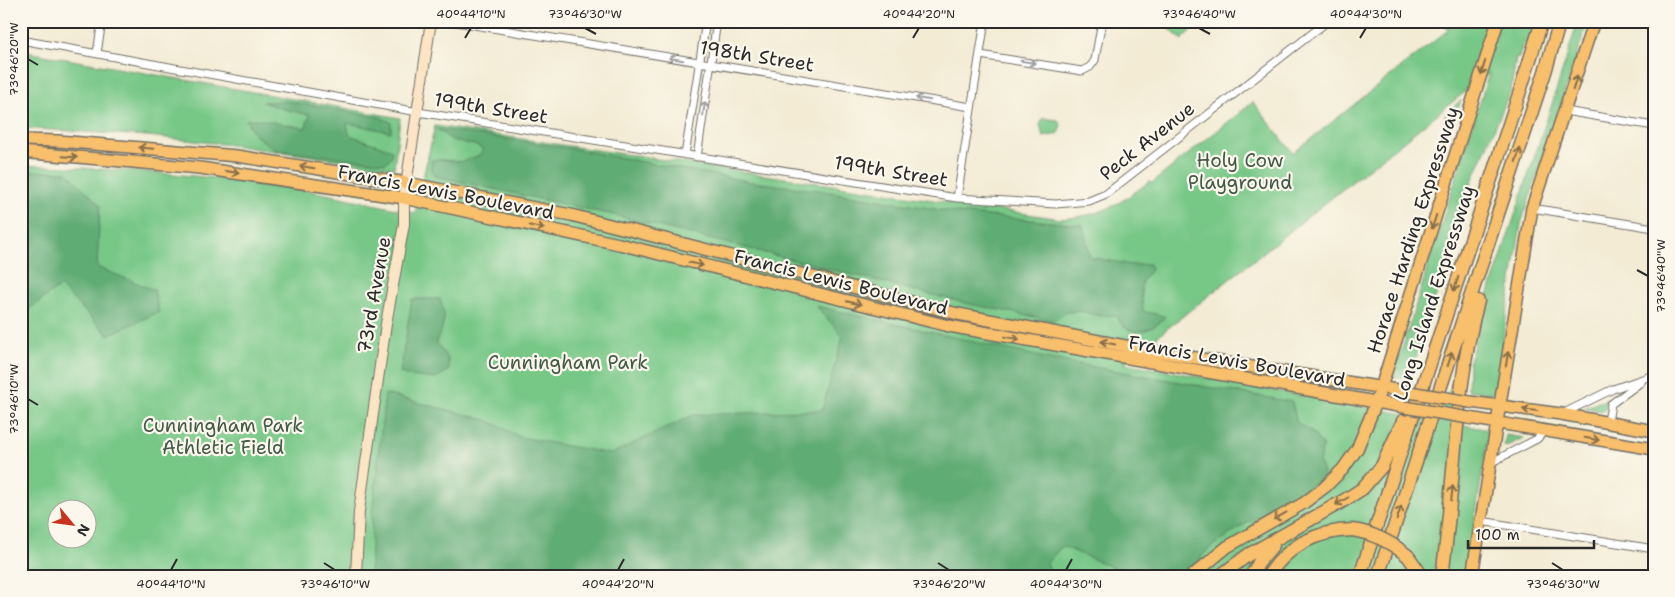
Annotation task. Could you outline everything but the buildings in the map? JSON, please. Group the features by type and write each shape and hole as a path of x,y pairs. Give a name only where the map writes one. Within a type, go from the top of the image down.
{"highway":[{"name":"Long Island Expressway","path":"1360,576 1542,21"},
{"name":"Long Island Expressway","path":"1378,576 1508,186 1560,21"},
{"path":"1442,576 1451,506 1464,360 1508,186"},
{"path":"1220,576 1248,555 1362,489 1382,466 1392,447 1448,310"},
{"path":"1251,576 1268,550 1299,526"},
{"path":"1268,576 1286,554 1300,543 1325,533 1352,530 1377,536 1393,544 1408,556 1422,576"}],"main road":[{"name":"Horace Harding Expressway","path":"1192,576 1227,547 1304,502 1325,487 1343,469 1358,449 1376,403 1498,21"},
{"path":"1472,576 1532,208 1594,21"},
{"name":"Francis Lewis Boulevard","path":"21,140 58,140 237,156 407,183 571,215 958,314 1146,350 1500,407 1561,414 1654,431"},
{"name":"Francis Lewis Boulevard","path":"21,152 200,168 404,198 619,244 950,326 1376,403 1654,449"}],"street":[{"path":"97,54 102,21"},
{"name":"73rd Avenue","path":"356,576 359,511 386,324 404,224 404,198 431,21"},
{"name":"198th Street","path":"450,21 971,107"},
{"path":"685,155 706,21"},
{"path":"697,157 717,21"},
{"path":"957,198 985,21"},
{"path":"980,55 1082,70 1090,67 1095,60 1102,21"},
{"path":"1313,21 1318,29"},
{"name":"Peck Avenue","path":"957,198 1056,204 1089,201 1106,194 1328,21"},
{"name":"199th Street","path":"21,40 418,112 957,198"},
{"path":"1565,112 1654,126"},
{"path":"1532,208 1654,228"},
{"path":"1561,414 1613,389 1651,376"},
{"path":"1608,422 1611,404 1651,376"},
{"path":"1490,463 1537,439 1544,431"},
{"path":"1481,521 1654,549"}],"green space":[{"path":"1173,21 1199,21 1182,40 1167,27"},
{"name":"Cunningham Park","path":"1441,21 1550,21 1522,46 1519,58 1516,58 1511,90 1473,179 1409,380 1393,377 1489,73 1124,363 1438,420 1455,375 1458,384 1454,423 1489,430 1466,576 21,576 21,165 130,171 274,185 323,193 415,213 435,126 1061,219 1099,212 1128,197 1150,181 1152,183 1253,102 1293,153 1448,30"},
{"path":"1578,21 1588,21 1521,224 1494,394 1468,390 1469,364 1481,317"},
{"path":"21,51 400,118 394,168 231,145 148,136 21,128"},
{"path":"1461,100 1454,120 1444,116"},
{"path":"286,101 379,117 391,122 391,132 347,123 349,135 392,150 391,157 386,163 275,150 255,135 246,120 257,119 305,128 310,115 262,102"},
{"path":"1043,118 1058,120 1061,125 1058,134 1043,137 1040,125"},
{"path":"437,129 574,149 752,182 818,190 959,213 1083,225 1090,257 1132,265 1149,264 1151,269 1141,286 1143,311 1165,317 1152,327 1139,331 1132,331 1126,328 1120,323 1116,315 1099,316 1081,311 1067,312 1054,321 965,303 618,216 434,176 431,166 432,160 465,161 480,155 483,149 474,145 453,141"},
{"path":"21,171 67,172 100,205 97,267 154,290 159,312 108,335 60,286 21,315"},
{"path":"412,299 440,299 444,321 436,342 448,359 449,370 435,379 400,373"},
{"path":"816,306 1050,359 1292,402 1297,423 1312,432 1323,446 1319,462 1324,476 1282,505 1243,525 1209,549 1181,576 1111,576 1114,568 1062,546 1046,564 1056,576 370,576 372,514 385,394 487,420 520,437 611,454 694,415 822,410 843,336"},
{"path":"1607,399 1604,411 1584,408"},
{"path":"1506,435 1524,438 1504,447"}],"park label":[{"name":"Holy Cow Playground","path":"1240,171"},
{"name":"Cunningham Park Athletic Field","path":"223,436"}]}
